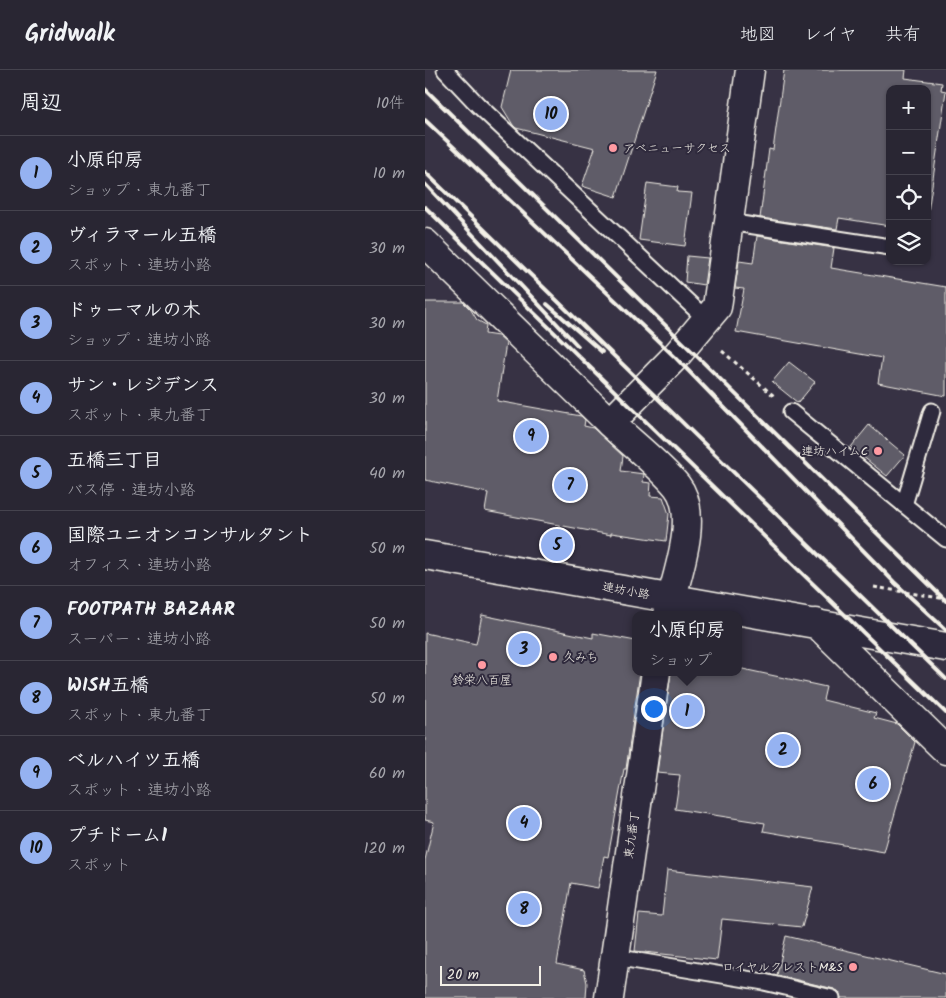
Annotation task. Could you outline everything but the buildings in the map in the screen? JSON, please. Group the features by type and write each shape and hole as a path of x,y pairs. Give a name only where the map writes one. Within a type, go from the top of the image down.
{"street":[{"path":"610,423 675,357 717,306 749,70"},
{"path":"425,243 677,486 686,504 687,519 682,555 669,607"},
{"name":"連坊小路","path":"425,554 669,607 706,611"},
{"name":"連坊小路","path":"742,615 816,623 941,647"},
{"path":"816,623 946,750"},
{"name":"東九番丁","path":"609,998 655,676"}],"lane":[{"path":"445,70 702,324"},
{"path":"728,222 886,246"},
{"path":"904,505 932,411"},
{"path":"791,412 946,539"},
{"path":"614,957 764,982 832,998"}],"path":[{"path":"702,324 791,412"},
{"path":"874,587 946,599"}],"railway":[{"path":"425,89 946,601"},
{"path":"425,120 675,357 894,582 946,630"},
{"path":"425,172 946,679"},
{"path":"425,184 578,346"},
{"path":"425,207 946,713"},
{"path":"547,304 602,352"}],"place":[{"name":"プチドーム1","path":"551,114"},
{"name":"アベニューサクセス","path":"613,148"},
{"name":"ベルハイツ五橋","path":"531,436"},
{"name":"連坊ハイムC","path":"878,451"},
{"name":"FOOTPATH BAZAAR","path":"570,485"},
{"name":"五橋三丁目","path":"557,545"},
{"name":"ドゥーマルの木","path":"524,649"},
{"name":"久みち","path":"553,657"},
{"name":"鈴栄八百屋","path":"482,665"},
{"name":"小原印房","path":"687,711"},
{"name":"ヴィラマール五橋","path":"783,750"},
{"name":"国際ユニオンコンサルタント","path":"873,784"},
{"name":"サン・レジデンス","path":"524,823"},
{"name":"WISH五橋","path":"524,909"},
{"name":"ロイヤルクレストM&S","path":"853,967"}]}
